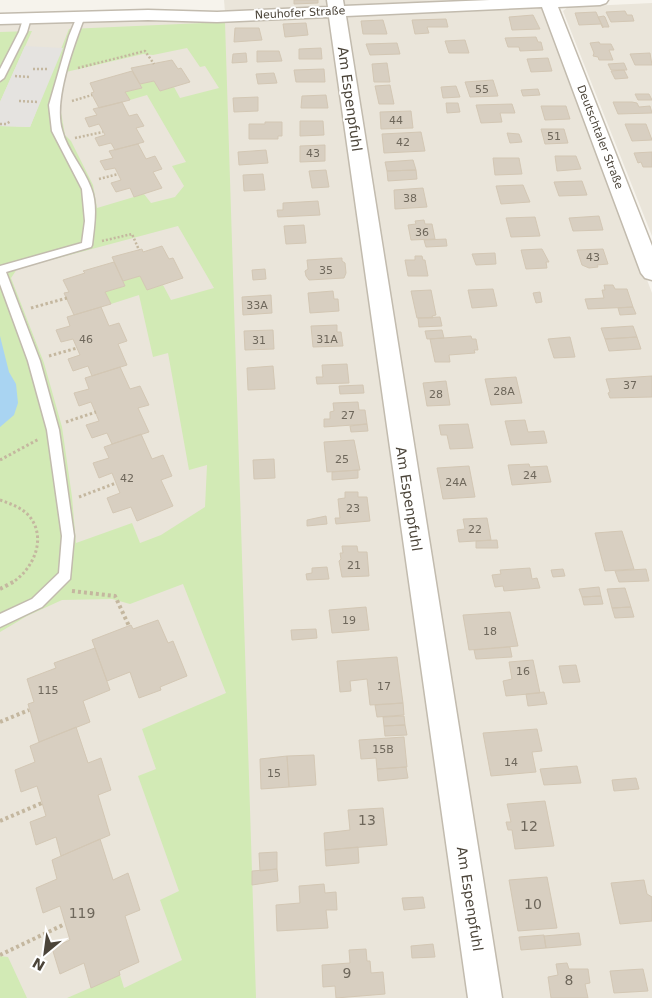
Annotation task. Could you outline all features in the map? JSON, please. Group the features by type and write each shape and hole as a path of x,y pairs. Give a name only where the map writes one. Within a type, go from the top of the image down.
{"street":[{"name":"Neuhofer Straße","path":"0,19 148,15 217,17 336,6 600,0"},
{"name":"Deutschtaler Straße","path":"548,1 652,273"},
{"name":"Am Espenpfuhl","path":"336,6 362,190 485,998"}],"lane":[{"path":"0,622 37,603 65,575 68,536 52,428 34,361 0,270 87,244 90,221 87,189 57,131 54,105 62,72 81,16"},
{"path":"0,78 23,32 27,18"}],"path":[{"path":"62,72 145,51 154,64"},
{"path":"0,124 6,124 11,121"},
{"path":"62,141 103,132"},
{"path":"87,244 132,234 140,250"},
{"path":"16,312 67,298"},
{"path":"34,361 77,348"},
{"path":"0,460 52,428 96,412"},
{"path":"64,503 116,484"},
{"path":"0,500 14,503 27,511 35,522 39,535 37,550 30,564 18,578 0,589"},
{"path":"52,589 115,596 129,626"},
{"path":"0,722 29,710"},
{"path":"0,821 42,803"},
{"path":"0,955 65,924"}],"shaded area":[{"path":"224,0 329,0 328,5 325,7 225,12"},
{"path":"342,0 519,0 348,7 342,3"},
{"path":"652,3 652,236 563,11 568,7"},
{"path":"534,7 544,9 546,12 652,293 652,998 497,998 346,18 355,15"},
{"path":"324,16 331,19 473,998 0,998 0,24 120,19"},
{"path":"25,46 63,48 30,127 0,126 0,102"}],"green space":[{"path":"225,22 256,998 67,998 120,975 124,988 182,960 160,900 179,891 138,776 156,769 142,729 226,693 183,584 130,604 112,599 62,600 27,616 0,632 0,126 30,127 69,29","holes":["187,48 200,67 205,66 219,88 180,98 174,87 160,91 154,81 140,84 142,88 125,92 130,100 147,95 186,162 172,166 184,186 175,197 151,203 144,194 97,208 93,185 71,141 65,135 59,101 66,72 143,54 153,55","178,226 214,288 171,300 163,285 147,290 140,276 123,281 125,286 105,292 111,304 139,295 153,357 168,353 189,470 207,465 205,507 161,535 140,543 132,523 76,543 72,497 62,427 44,363 11,278 17,269"]},
{"path":"32,31 0,102 0,32"},
{"path":"0,956 8,957 27,998 0,998"}],"water":[{"path":"0,336 9,372 16,384 18,403 14,415 0,427"}],"building":[{"path":"294,0 318,0 318,3 294,4"},
{"path":"625,11 627,15 632,15 634,21 611,22 606,12"},
{"path":"596,12 603,28 601,24 579,25 575,13"},
{"path":"533,15 540,29 512,30 509,17"},
{"path":"604,16 609,27 603,27 598,17"},
{"path":"446,19 448,27 427,27 429,33 415,34 412,20"},
{"path":"383,20 387,34 363,34 361,21"},
{"path":"306,23 308,35 285,37 283,24"},
{"path":"235,28 259,28 262,40 234,42"},
{"path":"536,37 538,42 541,42 543,50 520,51 519,47 508,47 505,38"},
{"path":"465,40 469,53 449,53 445,41"},
{"path":"599,42 600,44 611,44 614,50 609,50 613,60 599,60 598,57 593,56 594,53 590,43"},
{"path":"397,43 400,54 370,55 366,44"},
{"path":"321,48 322,59 299,59 299,49"},
{"path":"257,51 279,51 282,61 257,62"},
{"path":"246,53 247,62 232,63 233,54"},
{"path":"650,53 652,65 635,65 630,54"},
{"path":"548,58 552,71 531,72 527,59"},
{"path":"172,60 178,69 181,68 190,82 160,91 154,81 140,84 131,68"},
{"path":"387,63 390,82 374,82 372,64"},
{"path":"624,63 627,70 611,70 608,64"},
{"path":"324,69 325,82 296,82 294,70"},
{"path":"624,70 628,78 615,79 611,71"},
{"path":"132,71 142,88 125,92 130,100 99,108 91,93 94,92 90,83"},
{"path":"274,73 277,83 258,84 256,74"},
{"path":"493,80 498,96 470,97 465,82"},
{"path":"390,85 394,104 379,104 375,86"},
{"path":"456,86 460,97 443,98 441,87"},
{"path":"538,89 540,95 523,96 521,90"},
{"path":"635,94 649,94 652,100 638,100"},
{"path":"326,95 328,108 301,108 302,96"},
{"path":"258,97 258,111 234,112 233,98"},
{"path":"122,102 129,116 137,114 144,126 136,128 144,142 115,150 111,143 99,146 95,138 105,135 104,133 99,124 89,127 85,118 97,115 93,109"},
{"path":"613,102 632,102 637,103 639,107 650,106 652,113 618,114"},
{"path":"446,103 458,103 460,112 447,113"},
{"path":"512,104 515,113 500,113 502,122 481,123 476,105"},
{"path":"541,106 566,106 570,119 545,120"},
{"path":"411,111 413,128 381,129 380,112"},
{"path":"300,121 323,121 324,135 300,136"},
{"path":"265,122 282,122 282,136 278,136 278,139 249,139 249,124 265,124"},
{"path":"625,124 646,124 652,140 632,141"},
{"path":"541,129 564,129 568,143 545,144"},
{"path":"421,132 425,151 384,153 382,134"},
{"path":"507,133 519,134 522,142 510,143"},
{"path":"138,144 146,159 155,156 162,169 153,172 162,188 134,197 130,188 116,192 111,183 121,180 115,168 105,170 100,161 113,158 109,151"},
{"path":"325,145 325,161 300,162 300,146"},
{"path":"266,150 268,163 239,165 238,152"},
{"path":"652,152 652,167 643,167 641,162 638,163 634,153"},
{"path":"555,156 576,156 581,169 557,171"},
{"path":"493,158 519,158 522,174 495,175"},
{"path":"413,160 416,170 387,171 385,162"},
{"path":"326,170 329,187 312,188 309,171"},
{"path":"416,170 417,179 388,181 387,171"},
{"path":"263,174 265,190 244,191 243,175"},
{"path":"582,181 587,195 559,196 554,182"},
{"path":"523,185 530,202 501,204 496,186"},
{"path":"423,188 427,207 395,209 394,190"},
{"path":"318,201 320,215 278,217 277,210 283,210 283,203"},
{"path":"599,216 603,230 573,231 569,218"},
{"path":"535,217 540,236 511,237 506,218"},
{"path":"424,220 425,224 432,224 435,239 411,240 408,225 416,224 415,221"},
{"path":"304,225 306,243 286,244 284,226"},
{"path":"446,239 447,246 426,247 424,240"},
{"path":"162,246 169,259 173,258 183,278 147,290 140,276 123,281 112,257 142,249 143,252"},
{"path":"542,249 549,262 546,262 547,268 526,269 521,250"},
{"path":"603,249 608,264 589,268 582,265 577,250"},
{"path":"495,253 496,264 476,265 472,254"},
{"path":"415,256 422,256 423,260 425,260 428,276 408,276 405,260 415,260"},
{"path":"342,258 342,261 345,263 346,273 344,278 309,280 306,276 305,271 308,269 307,260"},
{"path":"114,262 125,286 105,292 111,304 74,315 64,293 69,292 63,280 85,273 83,271"},
{"path":"265,269 266,279 253,280 252,270"},
{"path":"604,285 613,285 615,289 627,289 633,307 588,309 585,299 604,298 602,290 605,290"},
{"path":"493,289 497,306 472,308 468,290"},
{"path":"431,290 436,315 432,316 433,318 417,318 411,291"},
{"path":"333,291 334,299 338,299 339,311 310,313 308,293"},
{"path":"540,292 542,302 536,303 533,293"},
{"path":"271,295 272,313 243,315 242,297"},
{"path":"101,307 109,326 119,323 127,341 118,344 127,365 92,376 88,366 73,371 68,359 80,355 73,339 61,342 56,330 70,326 67,317"},
{"path":"633,307 636,314 620,315 618,308"},
{"path":"440,317 442,326 419,327 418,318"},
{"path":"337,325 337,332 341,332 343,346 313,347 311,326"},
{"path":"633,326 637,337 605,339 601,328"},
{"path":"273,330 274,349 245,350 244,331"},
{"path":"442,330 444,338 427,339 425,331"},
{"path":"471,336 472,339 476,339 478,350 474,350 475,353 449,355 450,362 435,362 430,339"},
{"path":"570,337 575,357 554,358 548,339"},
{"path":"637,337 641,349 609,351 605,339"},
{"path":"347,364 349,383 317,384 316,377 323,377 322,365"},
{"path":"273,366 275,389 248,390 247,368"},
{"path":"120,367 130,389 140,386 149,405 138,408 149,432 112,444 107,433 92,438 86,425 99,421 91,402 79,406 74,393 89,389 85,378"},
{"path":"652,376 652,397 610,398 606,379"},
{"path":"516,377 522,403 491,405 485,379"},
{"path":"446,381 450,405 427,406 423,383"},
{"path":"363,385 364,393 340,394 339,386"},
{"path":"358,402 359,410 365,410 367,424 324,427 324,419 330,419 330,412 334,411 333,403"},
{"path":"525,420 528,432 544,431 547,443 511,445 505,421"},
{"path":"367,424 368,431 351,432 350,426"},
{"path":"468,424 473,448 450,449 447,435 441,435 439,425"},
{"path":"141,434 152,459 163,455 172,476 161,480 173,506 137,521 131,507 113,513 107,498 120,493 112,473 99,478 93,463 109,458 104,447"},
{"path":"354,440 360,470 327,472 324,442"},
{"path":"274,459 275,478 254,479 253,460"},
{"path":"529,464 530,467 547,466 551,482 512,485 508,465"},
{"path":"469,466 475,497 443,499 437,468"},
{"path":"358,470 358,478 332,480 332,472"},
{"path":"345,492 358,492 358,497 367,497 370,521 336,524 335,518 340,518 338,499 345,498"},
{"path":"326,516 327,524 307,526 307,520"},
{"path":"487,518 491,540 459,542 457,530 465,529 463,519"},
{"path":"622,531 634,569 605,571 595,533"},
{"path":"497,540 498,548 476,548 476,541"},
{"path":"342,546 357,546 358,552 367,552 369,576 342,577 339,561 341,559 340,553 343,553"},
{"path":"327,567 329,579 307,580 306,574 312,573 312,568"},
{"path":"530,568 532,579 537,578 540,588 504,591 503,586 495,587 492,575 501,574 500,570"},
{"path":"563,569 565,576 553,577 551,570"},
{"path":"646,569 649,581 619,582 615,571"},
{"path":"599,587 601,596 582,597 579,589"},
{"path":"625,588 631,607 612,608 607,589"},
{"path":"601,596 603,604 584,605 582,597"},
{"path":"366,607 369,630 332,633 329,610"},
{"path":"631,607 634,617 615,618 612,608"},
{"path":"510,612 518,646 469,650 463,615"},
{"path":"158,620 168,643 173,641 187,676 160,687 161,690 139,698 130,672 107,681 92,640 131,625 133,629"},
{"path":"316,629 317,638 292,640 291,630"},
{"path":"510,647 512,657 476,659 474,650"},
{"path":"95,648 110,690 83,701 90,722 39,742 28,704 34,702 27,679 56,668 54,663"},
{"path":"397,657 403,703 370,705 367,679 350,681 351,691 340,692 337,661"},
{"path":"533,660 540,693 506,696 503,681 512,679 509,662"},
{"path":"576,665 580,682 563,683 559,666"},
{"path":"544,692 547,704 528,706 526,694"},
{"path":"403,703 404,715 377,717 375,705"},
{"path":"404,716 405,725 384,726 383,717"},
{"path":"405,725 407,735 385,736 384,726"},
{"path":"76,727 88,763 101,758 111,790 98,795 110,835 61,856 56,837 36,845 30,822 46,816 37,786 21,792 15,770 35,762 30,746"},
{"path":"537,729 542,751 532,752 536,772 491,776 483,733"},
{"path":"404,737 407,767 377,769 376,758 361,759 359,740"},
{"path":"314,755 316,785 289,787 287,756"},
{"path":"287,756 289,787 261,789 260,759"},
{"path":"577,766 581,783 544,785 540,769"},
{"path":"406,767 408,778 378,781 377,769"},
{"path":"636,778 639,789 614,791 612,780"},
{"path":"545,801 554,846 515,849 512,830 508,830 506,822 511,822 507,804"},
{"path":"383,808 387,845 325,850 324,833 350,830 348,810"},
{"path":"100,839 113,880 128,873 140,910 125,916 139,962 119,971 120,975 91,988 84,963 60,974 52,948 70,940 60,906 43,913 36,888 57,879 52,860"},
{"path":"358,847 359,863 326,866 325,850"},
{"path":"277,852 277,869 260,871 259,853"},
{"path":"277,869 278,881 252,885 252,871"},
{"path":"547,877 557,928 518,931 509,880"},
{"path":"644,880 647,894 652,897 652,921 620,924 611,883"},
{"path":"324,884 325,893 336,892 337,910 326,910 328,928 277,931 276,905 300,903 299,886"},
{"path":"423,897 425,908 404,910 402,898"},
{"path":"579,933 581,945 546,948 544,936"},
{"path":"544,935 546,948 521,950 519,937"},
{"path":"433,944 435,957 412,958 411,946"},
{"path":"366,949 371,973 383,972 385,994 336,998 335,986 323,987 322,965 350,963 349,950"},
{"path":"567,963 569,969 588,969 590,983 585,984 588,998 551,998 548,977 558,975 556,964"},
{"path":"643,969 648,991 614,993 610,971"}]}
